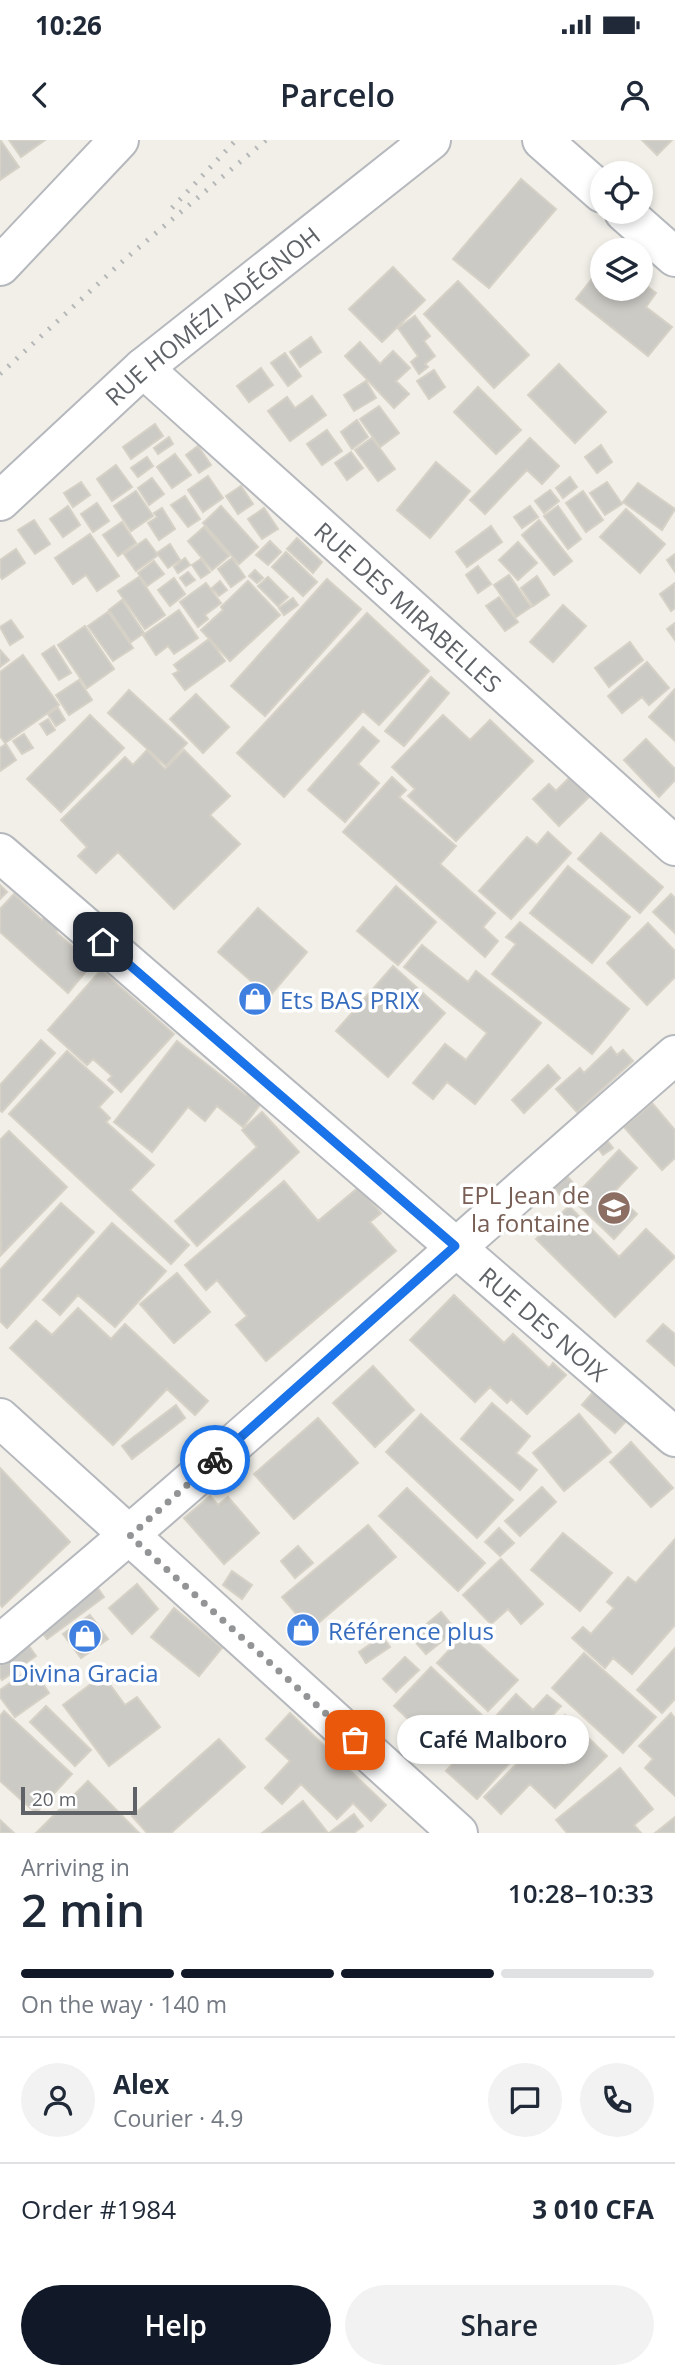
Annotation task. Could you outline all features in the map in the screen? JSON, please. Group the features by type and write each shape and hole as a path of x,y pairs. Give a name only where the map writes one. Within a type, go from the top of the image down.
{"street":[{"path":"0,266 119,140"},
{"name":"RUE HOMÉZI ADÉGNOH","path":"0,501 143,368 430,140"},
{"path":"542,140 590,182"},
{"path":"638,224 675,257"},
{"name":"RUE DES MIRABELLES","path":"143,368 675,846"},
{"name":"RUE DES NOIX","path":"0,853 675,1437"},
{"path":"0,1644 130,1536 455,1246 675,1055"},
{"path":"0,1418 458,1833"}],"building":[{"path":"9,140 45,140 21,157"},
{"path":"642,140 672,140 657,155"},
{"path":"0,142 19,167 0,180"},
{"path":"521,179 556,209 489,288 453,259"},
{"path":"393,267 425,300 382,342 349,309"},
{"path":"458,281 529,355 494,388 424,314"},
{"path":"590,281 590,301 650,301 646,307 672,327 648,356 576,299"},
{"path":"415,316 430,336 424,341 435,356 425,364 428,367 419,374 411,362 418,356 398,328"},
{"path":"311,337 321,352 300,367 290,352"},
{"path":"360,342 380,364 393,351 410,368 396,381 409,394 394,408 345,356"},
{"path":"285,353 301,376 288,386 271,363"},
{"path":"559,364 606,412 575,443 528,395"},
{"path":"261,368 273,385 249,402 237,386"},
{"path":"434,370 445,387 429,399 417,381"},
{"path":"366,381 376,398 354,411 344,395"},
{"path":"478,387 521,430 496,454 454,412"},
{"path":"312,396 326,415 290,441 268,411 287,397 295,408"},
{"path":"379,406 399,433 380,447 360,419"},
{"path":"357,420 368,437 352,449 341,432"},
{"path":"155,424 163,436 131,459 123,447"},
{"path":"327,430 342,451 322,465 307,444"},
{"path":"169,437 173,444 158,454 154,448"},
{"path":"372,438 395,469 378,481 355,450"},
{"path":"530,438 559,466 542,484 527,470 485,514 470,500"},
{"path":"601,445 612,462 597,473 585,457"},
{"path":"198,446 211,465 199,473 186,455"},
{"path":"351,452 363,468 347,480 335,463"},
{"path":"175,454 191,475 172,488 157,467"},
{"path":"147,457 153,466 138,477 131,468"},
{"path":"436,462 470,491 430,538 397,510"},
{"path":"116,465 132,487 112,501 97,479"},
{"path":"208,476 223,498 203,512 188,490"},
{"path":"570,477 577,487 563,498 556,488"},
{"path":"152,478 164,494 149,505 138,488"},
{"path":"81,482 90,495 73,507 64,493"},
{"path":"607,482 622,504 605,515 590,493"},
{"path":"638,483 675,509 662,530 623,502"},
{"path":"241,486 253,504 238,514 226,496"},
{"path":"550,490 559,501 544,513 535,501"},
{"path":"136,491 153,516 131,531 114,506"},
{"path":"583,491 603,520 586,532 566,503"},
{"path":"185,496 200,519 188,527 171,505"},
{"path":"97,503 109,521 93,532 81,514"},
{"path":"68,506 80,525 63,537 50,519"},
{"path":"221,506 258,547 239,564 203,523"},
{"path":"530,506 538,517 522,528 514,517"},
{"path":"558,506 581,539 568,549 544,516"},
{"path":"162,508 175,529 159,540 148,523 157,517 154,513"},
{"path":"264,508 278,529 262,539 248,519"},
{"path":"626,509 665,544 640,573 600,537"},
{"path":"34,520 50,544 35,554 18,530"},
{"path":"539,520 572,561 554,575 522,535"},
{"path":"122,522 136,543 118,556 103,535"},
{"path":"491,526 502,542 467,567 456,552"},
{"path":"204,527 229,556 212,570 188,541"},
{"path":"90,534 119,576 97,591 86,575 73,584 55,558"},
{"path":"297,538 322,562 313,573 287,549"},
{"path":"146,539 158,555 136,571 124,554"},
{"path":"270,541 281,552 268,565 256,555"},
{"path":"518,542 537,563 518,580 499,560"},
{"path":"170,544 180,560 168,568 157,553"},
{"path":"16,549 25,563 2,579 0,560"},
{"path":"286,552 317,582 303,596 272,567"},
{"path":"675,554 675,572 667,560"},
{"path":"185,558 190,565 178,573 174,567"},
{"path":"232,558 245,577 231,587 218,569"},
{"path":"201,559 210,572 201,578 192,565"},
{"path":"154,561 164,574 147,586 138,573"},
{"path":"478,566 491,584 478,593 466,575"},
{"path":"255,570 263,578 257,583 249,576"},
{"path":"188,572 195,580 186,586 180,578"},
{"path":"509,575 531,607 516,617 494,585"},
{"path":"537,576 549,595 533,606 521,588"},
{"path":"139,577 165,615 145,629 118,591"},
{"path":"268,577 288,597 278,606 258,586"},
{"path":"174,578 185,594 170,606 158,590"},
{"path":"327,579 361,609 265,716 231,686"},
{"path":"220,581 227,590 219,596 212,588"},
{"path":"248,581 280,615 230,661 201,630"},
{"path":"206,583 221,603 205,615 208,619 198,627 180,602"},
{"path":"675,583 675,608 671,611 660,594"},
{"path":"499,597 518,622 505,631 486,606"},
{"path":"293,598 298,605 284,615 279,608"},
{"path":"122,600 144,633 131,642 109,610"},
{"path":"563,605 586,626 553,662 530,642"},
{"path":"179,610 198,638 174,654 168,646 156,655 143,635"},
{"path":"108,612 133,648 113,661 88,626"},
{"path":"367,613 429,671 379,725 363,711 284,797 237,753"},
{"path":"11,620 23,637 10,645 0,627"},
{"path":"675,623 675,640 667,629"},
{"path":"85,626 114,669 87,688 58,645"},
{"path":"209,639 225,661 185,690 173,674 179,671 174,665"},
{"path":"630,642 643,660 609,687 595,668"},
{"path":"54,646 71,673 59,680 42,654"},
{"path":"0,650 9,660 0,667"},
{"path":"23,655 59,705 5,743 0,736 0,672"},
{"path":"647,662 669,688 649,705 642,697 622,713 608,696"},
{"path":"431,677 449,693 404,746 385,731"},
{"path":"79,680 92,700 69,715 56,695"},
{"path":"675,689 675,741 649,717"},
{"path":"129,690 187,743 166,766 108,713"},
{"path":"196,694 229,727 203,753 170,719"},
{"path":"58,708 65,720 56,726 48,714"},
{"path":"90,715 124,748 61,812 27,779"},
{"path":"443,715 470,740 490,720 533,761 456,841 408,796 415,789 392,767"},
{"path":"48,719 55,730 47,735 40,724"},
{"path":"363,727 379,741 358,764 379,783 345,822 308,790"},
{"path":"24,734 33,748 22,754 13,741"},
{"path":"646,739 675,769 675,780 659,797 624,760"},
{"path":"6,744 16,760 0,771 0,748"},
{"path":"147,750 165,769 184,750 230,796 210,815 240,844 174,909 118,852 96,873 78,856 87,847 61,820 125,757 133,765"},
{"path":"392,777 406,790 399,797 456,846 440,864 495,913 483,927 498,941 485,957 343,832"},
{"path":"570,777 589,797 559,826 533,799 549,784 556,791"},
{"path":"548,832 571,853 511,919 479,891 527,837 537,845"},
{"path":"601,833 663,887 640,913 578,859"},
{"path":"568,866 630,917 592,963 530,913"},
{"path":"0,885 7,892 0,899"},
{"path":"396,886 436,922 398,965 357,931"},
{"path":"14,894 42,920 50,910 64,923 56,932 92,964 68,993 0,932 0,909"},
{"path":"671,894 675,898 675,933 653,912"},
{"path":"258,908 307,952 269,997 218,952"},
{"path":"520,922 629,1009 592,1054 492,974 516,944 506,937"},
{"path":"648,923 675,951 675,977 647,1005 607,963"},
{"path":"422,945 468,982 476,971 541,1023 475,1104 447,1082 433,1099 413,1083 445,1044 466,1060 487,1033 404,967"},
{"path":"393,966 445,1013 388,1077 336,1031"},
{"path":"101,970 174,1034 121,1092 108,1080 112,1076 93,1059 87,1065 48,1030"},
{"path":"41,1040 55,1053 2,1112 0,1085"},
{"path":"177,1041 246,1095 252,1087 266,1097 243,1127 217,1106 205,1121 188,1107 152,1152 114,1122"},
{"path":"611,1047 617,1055 623,1050 633,1061 577,1112 556,1089 580,1068 584,1073"},
{"path":"67,1051 113,1092 99,1107 110,1118 106,1122 154,1165 130,1190 189,1245 171,1264 9,1114"},
{"path":"548,1065 560,1078 524,1113 512,1100"},
{"path":"652,1103 675,1130 675,1158 662,1170 624,1127"},
{"path":"262,1112 299,1152 197,1246 175,1221 257,1147 242,1130"},
{"path":"9,1131 67,1187 1,1255 0,1140"},
{"path":"606,1139 613,1148 603,1155 597,1147"},
{"path":"619,1150 637,1168 614,1192 637,1214 614,1239 572,1199"},
{"path":"567,1176 575,1185 561,1196 553,1186"},
{"path":"284,1181 318,1221 359,1187 381,1213 370,1222 396,1251 266,1361 236,1325 247,1316 217,1280 206,1290 185,1265"},
{"path":"61,1203 94,1232 7,1328 0,1321 0,1270"},
{"path":"569,1206 619,1257 646,1229 675,1257 615,1317 536,1239"},
{"path":"112,1223 166,1271 115,1327 78,1295 60,1315 43,1300"},
{"path":"177,1273 210,1312 174,1343 140,1304"},
{"path":"454,1295 504,1343 513,1334 549,1368 553,1363 566,1375 527,1414 511,1399 507,1403 490,1387 475,1402 410,1340"},
{"path":"78,1308 111,1339 125,1324 208,1401 195,1415 167,1389 113,1445 10,1348 36,1321 52,1335"},
{"path":"663,1324 675,1334 675,1366 647,1341"},
{"path":"373,1366 414,1410 375,1447 333,1403"},
{"path":"595,1390 628,1419 615,1433 582,1405"},
{"path":"492,1403 530,1436 516,1453 537,1470 520,1490 461,1439"},
{"path":"176,1405 185,1418 132,1459 122,1446"},
{"path":"421,1414 513,1500 477,1538 386,1452"},
{"path":"579,1414 611,1452 564,1491 533,1453"},
{"path":"318,1418 358,1463 294,1519 254,1474"},
{"path":"631,1442 673,1488 651,1507 610,1462"},
{"path":"0,1468 70,1542 2,1607 0,1604"},
{"path":"542,1487 556,1502 520,1536 505,1521"},
{"path":"407,1488 485,1563 458,1591 379,1516"},
{"path":"210,1496 218,1505 228,1497 259,1533 224,1564 184,1518"},
{"path":"368,1525 396,1557 310,1630 282,1597"},
{"path":"499,1528 514,1543 500,1556 485,1542"},
{"path":"563,1533 612,1573 580,1611 531,1570"},
{"path":"675,1539 675,1625 632,1674 613,1658 605,1668 572,1638 583,1627 591,1634 614,1608 607,1602 628,1577 636,1583"},
{"path":"298,1546 313,1563 295,1578 281,1561"},
{"path":"501,1559 543,1604 521,1624 508,1609 491,1624 463,1595"},
{"path":"232,1571 252,1585 242,1599 223,1585"},
{"path":"93,1581 104,1597 47,1639 36,1624"},
{"path":"137,1584 158,1609 132,1634 109,1608"},
{"path":"174,1608 222,1648 199,1676 151,1637"},
{"path":"441,1612 456,1630 426,1654 411,1637"},
{"name":"Divina Gracia","path":"90,1615 108,1639 81,1658 63,1634"},
{"path":"466,1632 518,1680 488,1711 437,1663"},
{"path":"382,1636 390,1647 366,1663 359,1652"},
{"path":"24,1639 36,1656 2,1680 0,1656"},
{"path":"675,1648 675,1699 662,1713 637,1690"},
{"path":"584,1653 656,1717 623,1753 552,1688"},
{"path":"405,1657 419,1670 396,1692 383,1679"},
{"path":"431,1667 484,1717 448,1756 394,1706"},
{"path":"32,1668 49,1693 15,1717 0,1697 0,1690"},
{"path":"103,1675 125,1705 137,1697 160,1727 109,1766 63,1705"},
{"path":"516,1694 533,1710 547,1695 561,1706 477,1799 446,1771"},
{"path":"46,1706 91,1750 75,1766 30,1722"},
{"path":"4,1711 72,1774 36,1813 0,1781 0,1716"},
{"path":"290,1713 386,1805 371,1821 353,1803 337,1819 301,1784 282,1804 265,1788 290,1761 266,1739"},
{"path":"671,1713 675,1718 675,1796 645,1768 653,1759 639,1746"},
{"path":"565,1715 607,1756 555,1808 530,1784 501,1814 484,1797"},
{"path":"219,1739 245,1767 171,1833 147,1833 132,1816"},
{"path":"620,1768 653,1809 634,1825 641,1833 567,1833 556,1820"},
{"path":"88,1781 139,1833 36,1833"},
{"path":"303,1801 328,1833 262,1833"},
{"path":"354,1814 363,1826 354,1833 329,1833"},
{"path":"675,1817 675,1833 655,1833"},
{"path":"0,1820 14,1833 0,1833"}],"railway":[{"path":"172,208 236,140"},
{"path":"0,374 124,260 266,140"}],"way so far":[{"path":"215,1460 130,1536 355,1740"}],"place":[{"name":"Ets BAS PRIX","path":"255,999"},
{"name":"EPL Jean de la fontaine","path":"614,1208"},
{"name":"Référence plus","path":"303,1630"},
{"name":"Divina Gracia","path":"85,1636"},
{"name":"Café Malboro","path":"355,1740"}],"route":[{"path":"103,942 455,1246 215,1460"}]}
